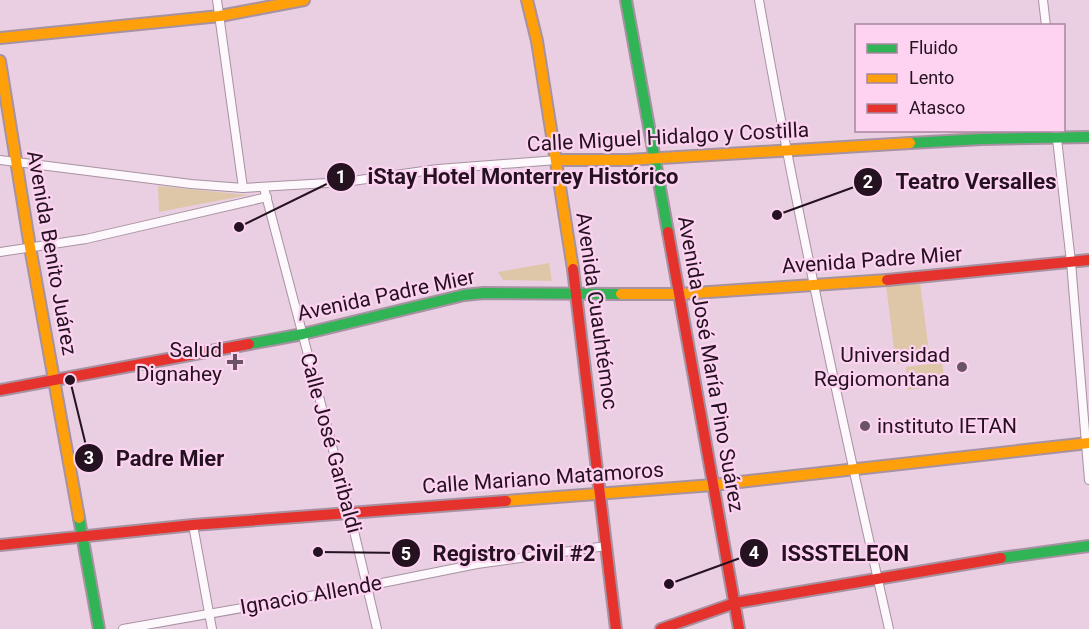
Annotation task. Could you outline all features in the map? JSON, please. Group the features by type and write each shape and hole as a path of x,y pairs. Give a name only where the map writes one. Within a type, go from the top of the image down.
{"main road":[{"path":"0,38 220,16 304,0"},
{"name":"Avenida Cuauhtémoc","path":"527,0 537,41 557,160 601,493 616,629"},
{"name":"Avenida José María Pino Suárez","path":"626,0 739,629"},
{"name":"Avenida Benito Juárez","path":"0,61 30,247 99,629"},
{"name":"Calle Miguel Hidalgo y Costilla","path":"557,160 586,162 1057,135 1089,137"},
{"name":"Avenida Padre Mier","path":"0,390 303,334 464,295 484,293 680,294 897,279 1089,260"},
{"name":"Calle Mariano Matamoros","path":"0,545 194,525 713,485 1087,444"},
{"path":"661,629 735,603 1017,555 1089,546"}],"street":[{"path":"217,0 243,188"},
{"path":"759,0 812,284 889,629"},
{"path":"1043,0 1046,24"},
{"path":"1057,135 1071,262 1089,480"},
{"name":"Calle Miguel Hidalgo y Costilla","path":"0,160 191,184 264,188 345,182 438,169 557,160"},
{"name":"Calle José Garibaldi","path":"264,188 351,514 377,629"},
{"path":"0,252 86,239 267,197"},
{"path":"194,525 212,629"},
{"name":"Ignacio Allende","path":"123,629 477,564 606,546"}],"shaded area":[{"path":"158,186 248,195 159,212"},
{"path":"549,263 552,281 503,280 498,272"},
{"path":"920,282 930,359 896,364 886,285"},
{"path":"942,362 945,385 908,390 906,367"}],"traffic: fast":[{"path":"626,0 668,232"},
{"path":"910,143 1089,137"},
{"path":"249,344 303,334 464,295 484,293 621,294"},
{"path":"79,518 99,629"},
{"path":"1001,558 1089,546"}],"traffic: slow":[{"path":"0,38 220,16 304,0"},
{"path":"527,0 537,41 573,269"},
{"path":"0,61 30,247 79,518"},
{"path":"557,160 628,160 910,143"},
{"path":"621,294 680,294 887,280"},
{"path":"506,501 713,485 1089,443"}],"traffic: jam":[{"path":"668,232 739,629"},
{"path":"887,280 1089,260"},
{"path":"573,269 616,629"},
{"path":"0,390 249,344"},
{"path":"0,545 193,525 506,501"},
{"path":"661,629 735,603 1001,558"}],"place":[{"name":"Teatro Versalles","path":"777,215"},
{"name":"iStay Hotel Monterrey Histórico","path":"239,227"},
{"name":"Salud Dignahey","path":"235,362"},
{"name":"Universidad Regiomontana","path":"962,367"},
{"name":"Padre Mier","path":"70,380"},
{"name":"instituto IETAN","path":"865,426"},
{"name":"Registro Civil #2","path":"318,552"},
{"name":"ISSSTELEON","path":"669,584"}]}
